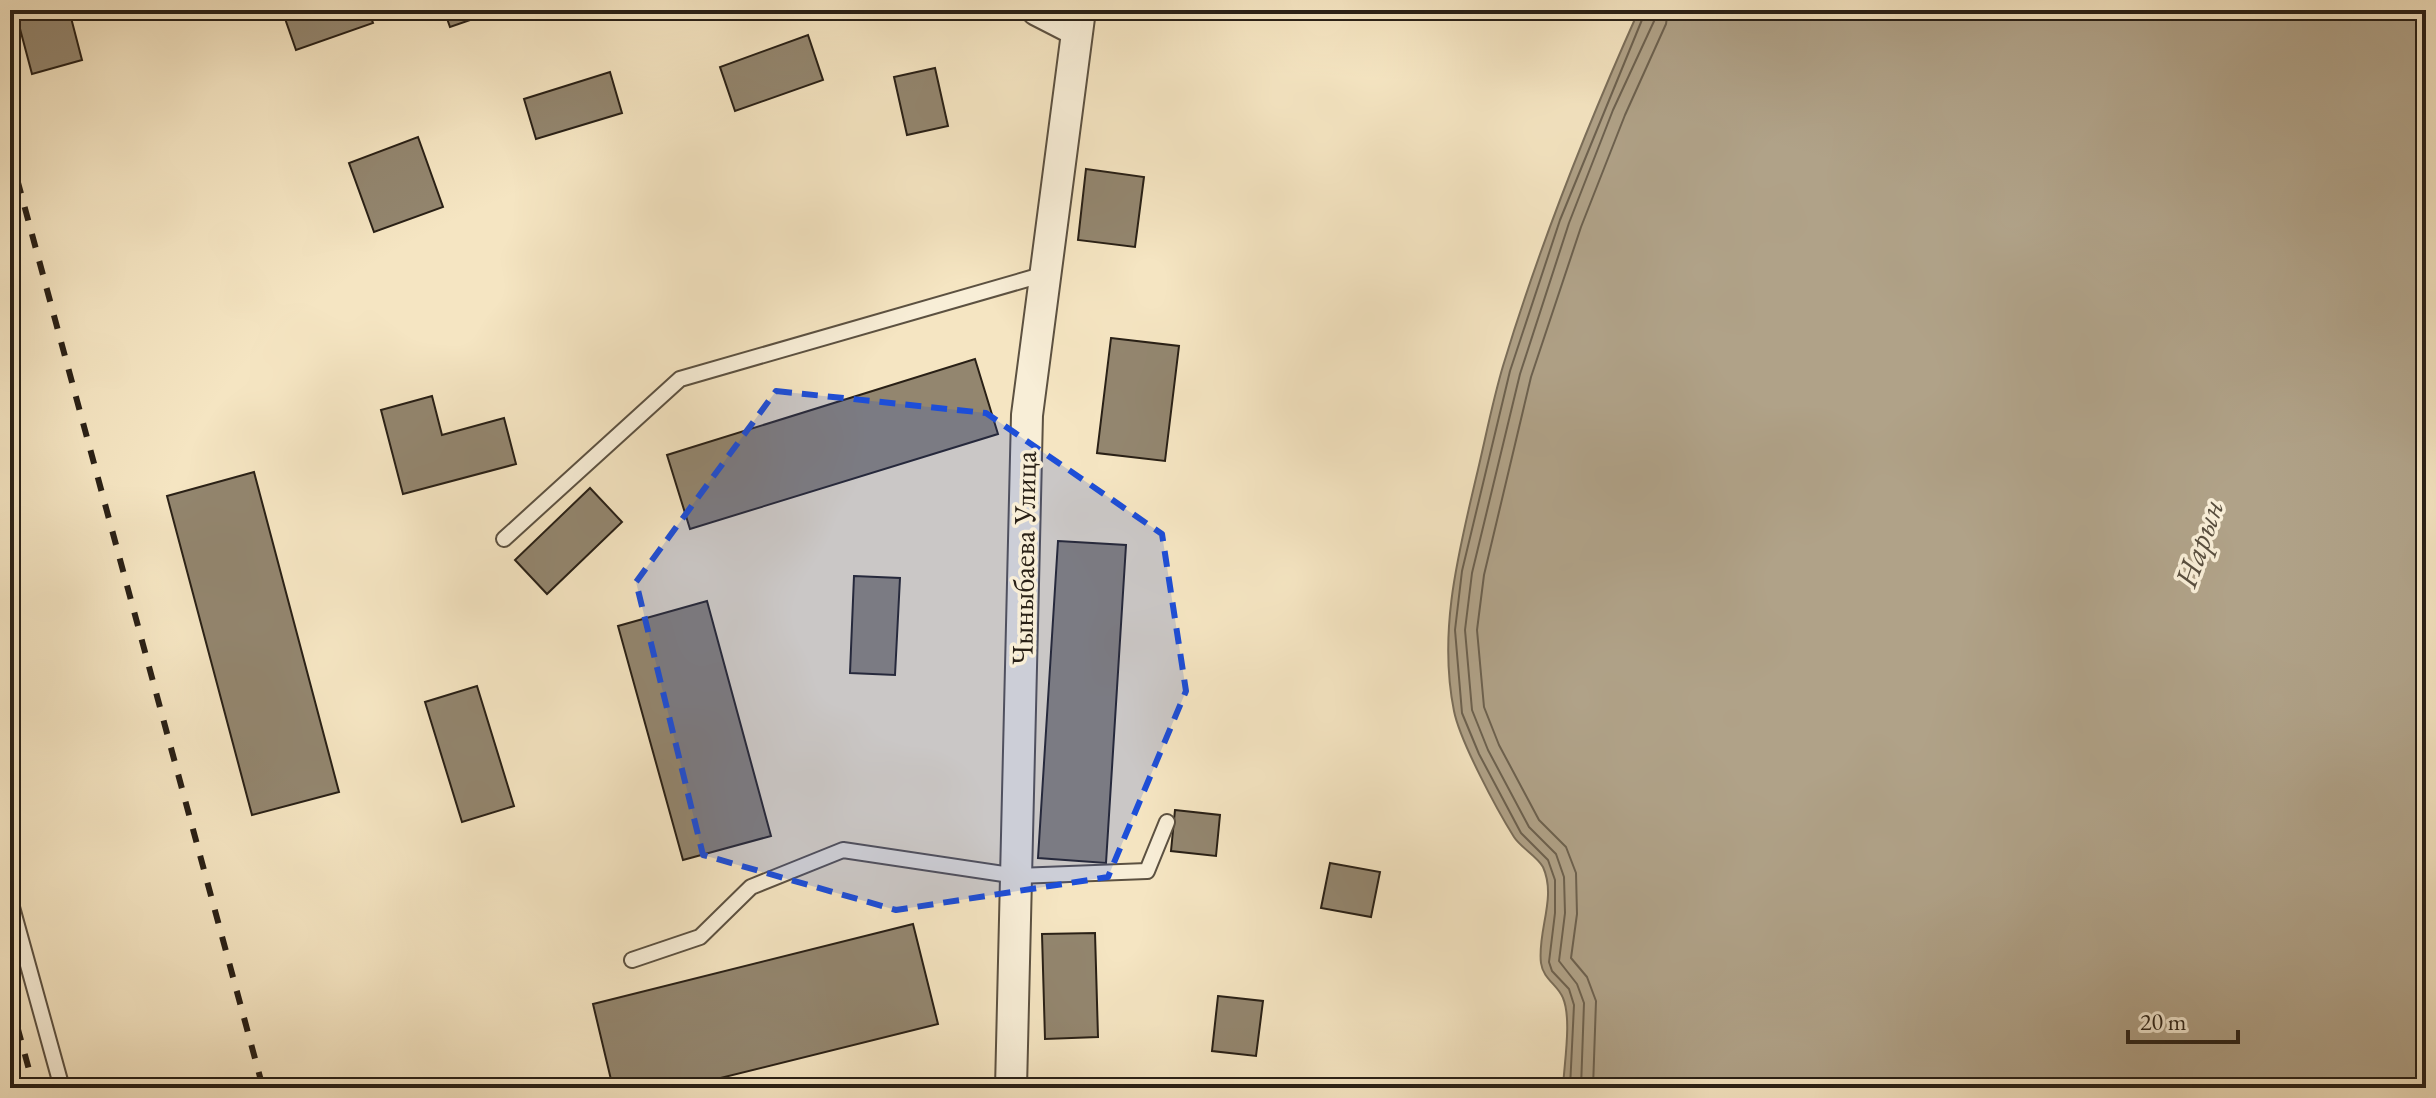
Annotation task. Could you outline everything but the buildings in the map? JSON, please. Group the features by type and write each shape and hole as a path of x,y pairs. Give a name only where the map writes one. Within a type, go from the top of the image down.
{"street":[{"path":"1037,10 1078,20"},
{"name":"Чыныбаева Улица","path":"1011,1088 1027,415 1078,20"}],"lane":[{"path":"504,539 680,379 1045,274"},
{"path":"632,960 700,937 751,887 843,850 1017,876 1147,871 1167,822"},
{"path":"10,900 62,1088"}],"highlighted area":[{"path":"776,391 986,413 1162,534 1186,691 1108,877 896,910 703,855 636,582"}],"water":[{"name":"Нарын","path":"1639,10 2426,10 2426,1088 1563,1088 1566,1007 1561,993 1541,963 1547,879 1543,867 1517,841 1507,825 1464,740 1454,711 1450,681 1449,623 1463,536 1503,366 1565,186"}],"railway":[{"path":"10,153 263,1088"},
{"path":"10,1000 34,1088"}]}
